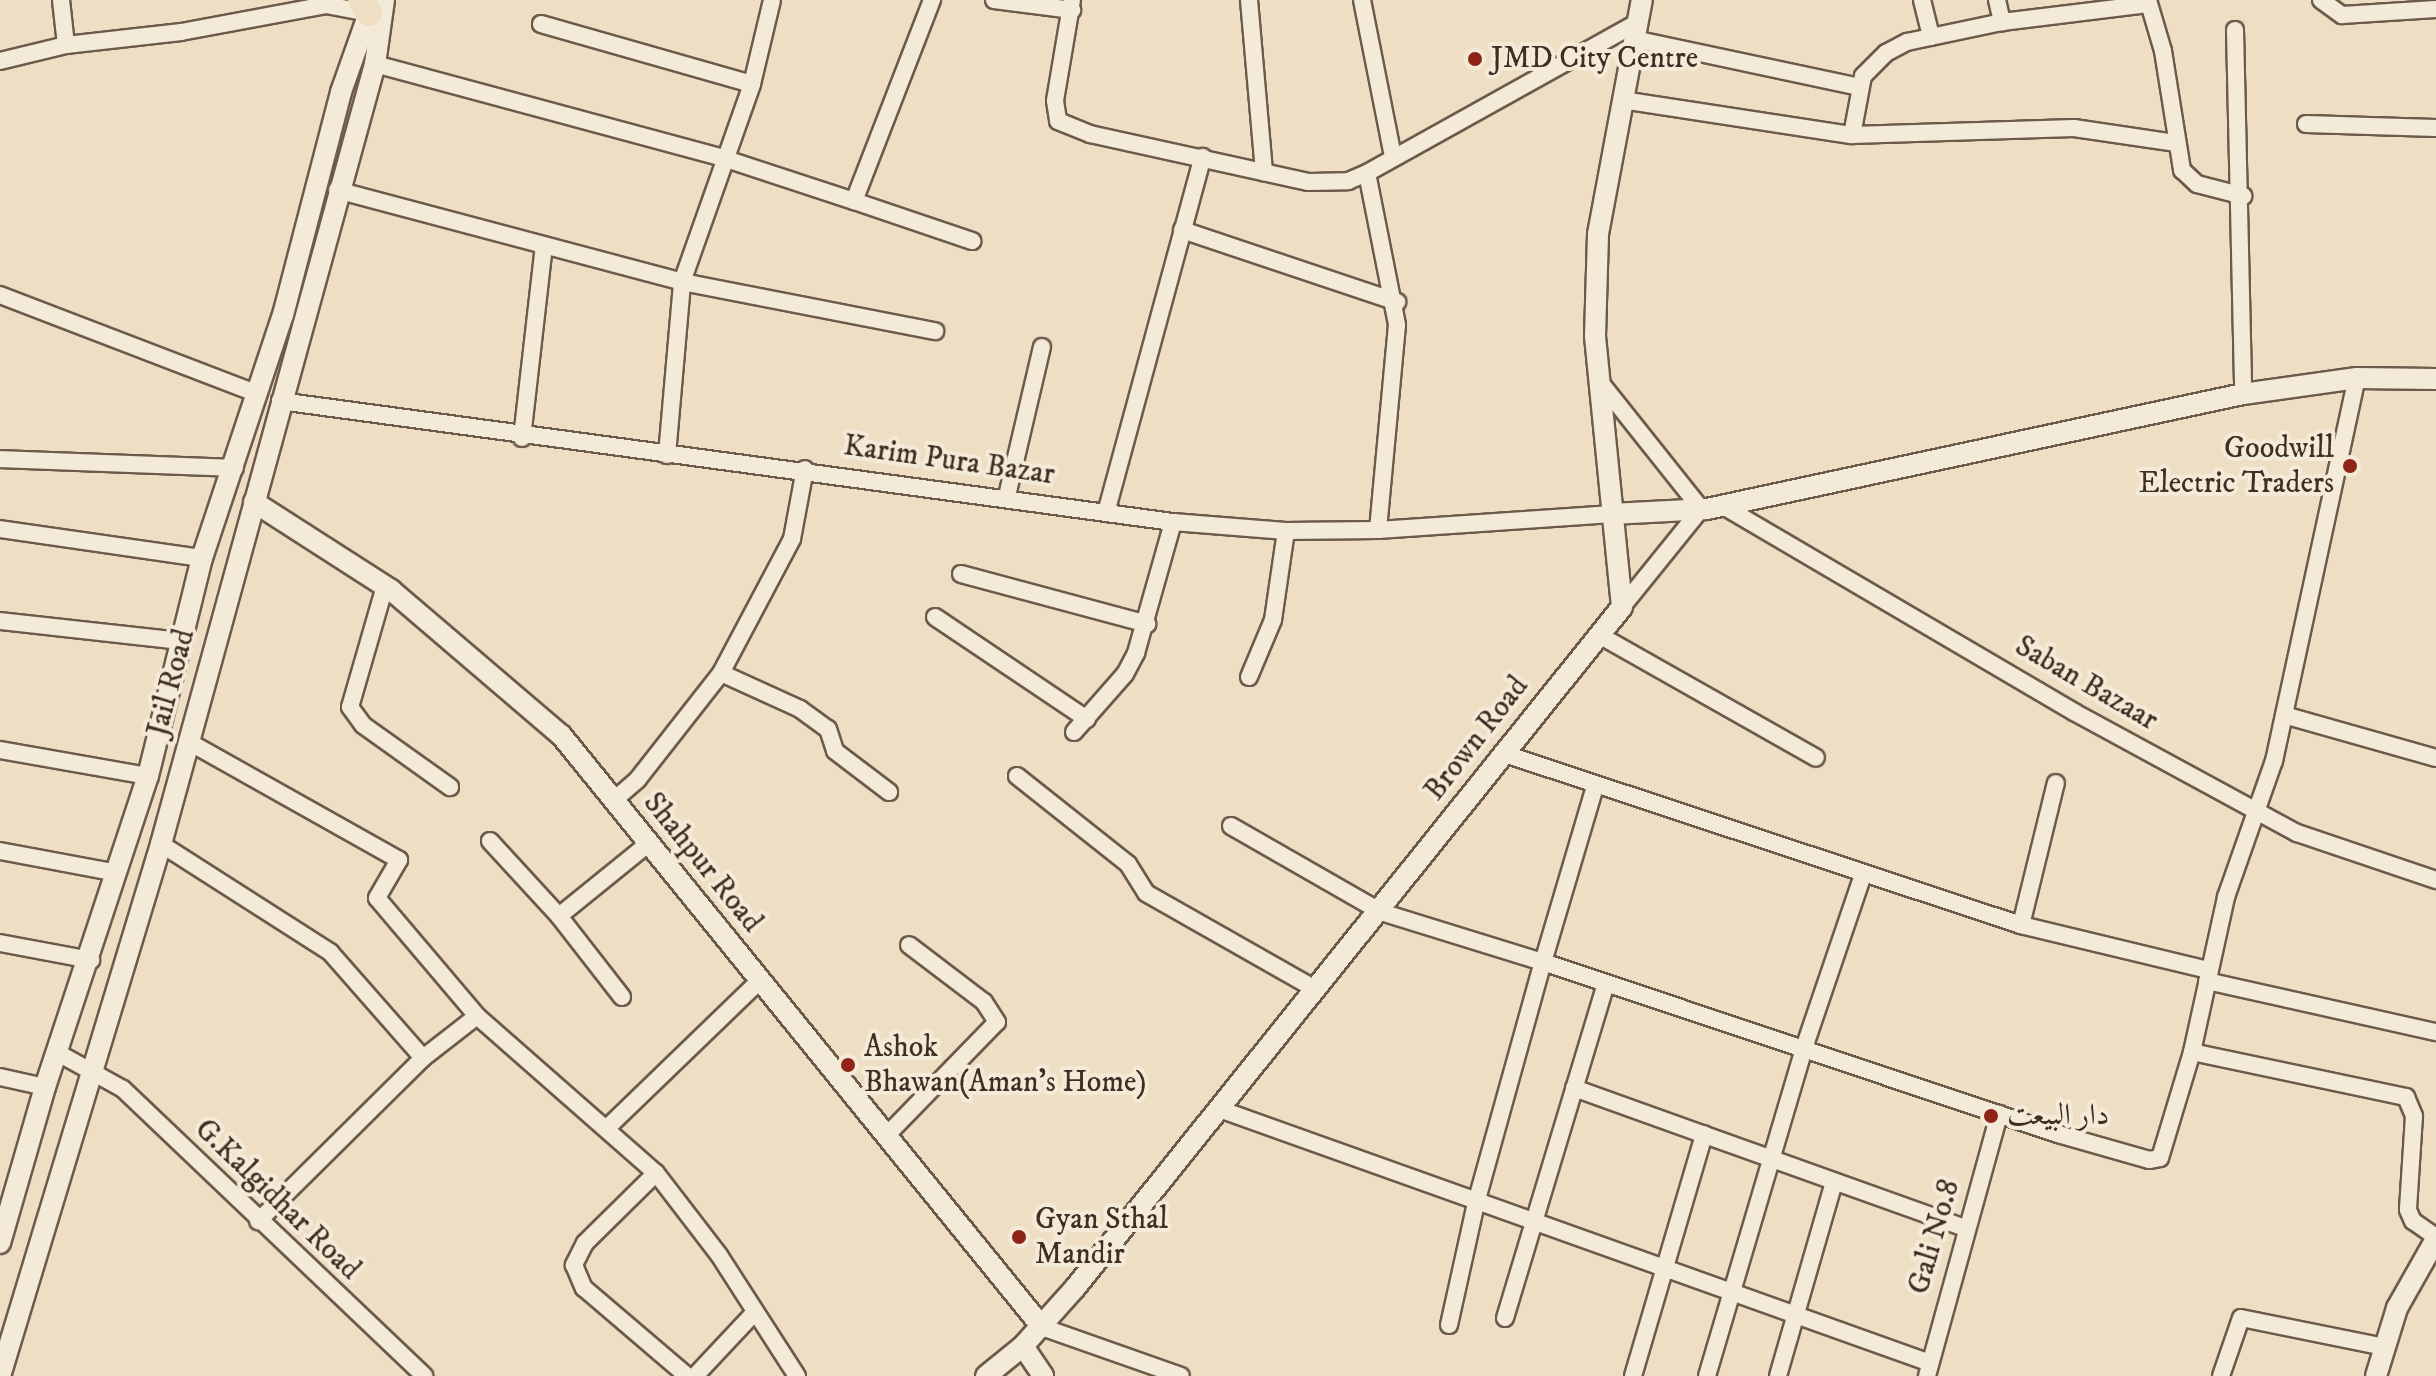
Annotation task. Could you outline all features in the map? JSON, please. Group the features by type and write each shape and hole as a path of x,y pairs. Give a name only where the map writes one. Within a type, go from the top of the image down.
{"street":[{"path":"61,0 66,45"},
{"path":"667,455 682,282 752,84 772,0"},
{"path":"854,201 932,0"},
{"path":"994,0 1072,5 1055,101 1058,121 1090,134 1264,172 1332,183 1367,173 1393,156 1636,31 1859,87"},
{"path":"1249,0 1264,172"},
{"path":"1362,0 1393,156"},
{"path":"1622,607 1604,387 1595,336 1598,234 1642,0"},
{"path":"1922,0 1931,37"},
{"path":"1997,0 2002,22"},
{"path":"2321,0 2332,13 2342,15 2391,6 2436,9"},
{"path":"1852,135 1859,87 1870,66 1886,53 1931,37 2002,22 2148,2 2163,51 2175,143 2189,178 2243,196"},
{"path":"0,61 66,45 181,32 326,5 371,4"},
{"name":"Jail Road","path":"0,1376 90,1068 161,844 337,190 375,64 371,4"},
{"name":"Jail Road","path":"2,1230 45,1087 91,960 148,776 202,558 258,394 341,92 371,4"},
{"path":"541,24 752,84"},
{"path":"2235,30 2243,196 2243,394"},
{"path":"375,64 726,159 972,241"},
{"path":"1622,100 1852,135 2074,128 2175,143"},
{"path":"2306,124 2436,128"},
{"path":"1106,513 1203,157"},
{"path":"1367,173 1397,302 1397,350 1378,530"},
{"path":"337,190 682,282 935,331"},
{"path":"1182,230 1397,302"},
{"path":"522,438 544,246"},
{"path":"0,295 258,394"},
{"path":"1007,496 1042,347"},
{"path":"1612,514 1723,506 2243,394 2357,378 2436,379"},
{"path":"1231,826 1381,912 1543,962 1999,1114 2155,1160 2164,1152 2192,1052 2228,888 2259,813 2284,715 2357,378"},
{"path":"1604,387 1701,509"},
{"name":"Karim Pura Bazar","path":"280,401 522,438 805,469 1173,522 1286,531 1378,530 1612,514"},
{"path":"0,459 235,468"},
{"path":"613,801 638,779 721,673 792,539 805,469"},
{"name":"Shahpur Road","path":"254,502 385,586 561,735 1042,1327"},
{"name":"Saban Bazaar","path":"1723,506 2259,813 2313,839 2436,880"},
{"path":"1622,607 1701,509"},
{"path":"1074,732 1125,674 1147,624 1173,522"},
{"path":"0,529 202,558"},
{"path":"1249,677 1273,620 1286,531"},
{"path":"961,574 1147,624"},
{"path":"385,586 350,707 363,725 450,787"},
{"name":"Brown Road","path":"986,1376 1042,1327 1222,1110 1315,989 1381,912 1502,753 1622,607"},
{"path":"935,617 1087,719"},
{"path":"0,621 182,641"},
{"path":"1599,635 1816,758"},
{"path":"721,673 800,709 828,729 835,751 889,792"},
{"path":"2284,715 2436,758"},
{"path":"189,742 397,858 397,868 377,898 477,1016 608,1127 656,1173 797,1376"},
{"path":"0,750 148,776"},
{"path":"1502,753 1595,787 2021,925 2208,976 2436,1032"},
{"path":"1017,776 1128,864 1146,893 1315,989"},
{"path":"2021,925 2056,783"},
{"path":"1449,1325 1476,1203 1595,787"},
{"path":"490,841 559,916 622,997"},
{"path":"161,844 330,952 423,1058"},
{"path":"559,916 648,844"},
{"path":"0,851 117,873"},
{"path":"1707,1376 1803,1051 1863,875"},
{"path":"0,943 91,960"},
{"path":"886,1136 997,1022 984,1002 909,945"},
{"path":"608,1127 759,981"},
{"path":"1505,1318 1606,984"},
{"path":"258,1221 423,1058 477,1016"},
{"path":"2192,1052 2406,1097 2414,1116 2408,1210 2413,1221 2436,1238 2403,1295 2376,1376"},
{"name":"G.Kalgidhar Road","path":"58,1053 123,1089 424,1376"},
{"path":"0,1077 45,1087"},
{"path":"1574,1088 1966,1228"},
{"path":"1222,1110 1662,1270 1796,1314 1928,1369"},
{"name":"Gali No.8","path":"1928,1369 1999,1114"},
{"path":"1633,1376 1704,1134"},
{"path":"656,1173 585,1243 574,1265 584,1288 687,1376"},
{"path":"1778,1376 1834,1182"},
{"path":"695,1376 755,1312"},
{"path":"2221,1376 2241,1318 2385,1347"},
{"path":"1042,1327 1181,1376"},
{"path":"1023,1346 1043,1376"}],"place":[{"name":"JMD City Centre","path":"1475,59"},
{"name":"Goodwill Electric Traders","path":"2350,466"},
{"name":"Ashok Bhawan(Aman's Home)","path":"848,1065"},
{"name":"دار البیعت","path":"1991,1116"},
{"name":"Gyan Sthal Mandir","path":"1019,1237"}]}
